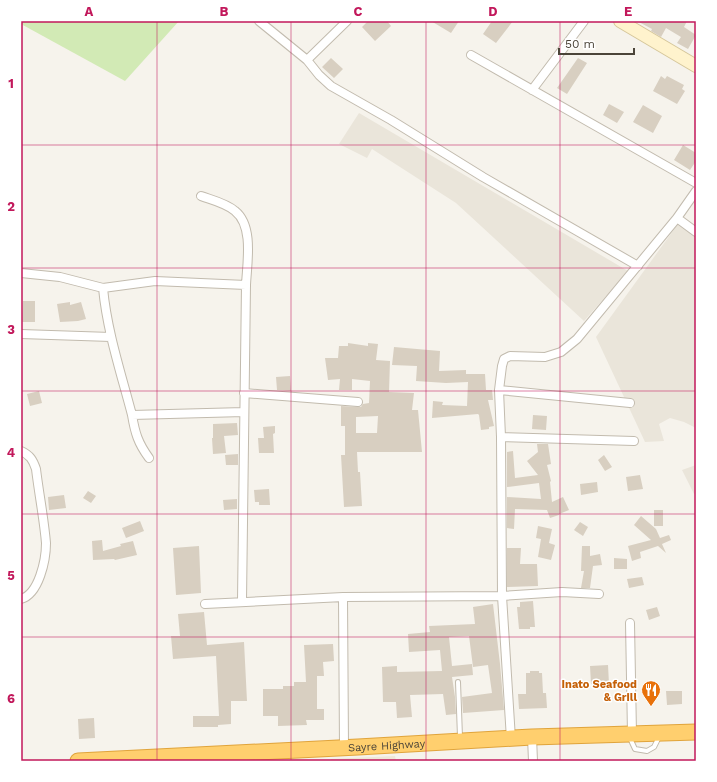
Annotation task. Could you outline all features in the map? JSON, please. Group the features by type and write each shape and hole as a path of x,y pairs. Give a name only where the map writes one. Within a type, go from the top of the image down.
{"highway":[{"name":"Sayre Highway","path":"78,761 532,737 696,732"}],"street":[{"path":"259,21 307,60 319,75 331,86 391,120 483,177 638,266"},
{"path":"307,60 346,21"},
{"path":"532,90 584,21"},
{"path":"620,21 696,66"},
{"path":"471,56 696,183"},
{"path":"511,739 502,596 501,437 499,390 504,359 510,356 545,357 561,352 577,339 677,218 696,191"},
{"path":"201,196 222,203 236,211 245,223 248,239 244,393 242,601"},
{"path":"677,218 696,232"},
{"path":"21,273 60,277 103,288 155,281 246,285"},
{"path":"103,288 106,316 132,415 136,437 140,446 149,458"},
{"path":"21,334 111,337"},
{"path":"499,390 630,403"},
{"path":"244,393 358,402"},
{"path":"132,415 244,412"},
{"path":"501,437 634,441"},
{"path":"21,451 27,453 33,460 46,544 44,563 39,581 34,589 25,598 21,599"},
{"path":"204,604 343,597 502,596 562,592 599,594"},
{"path":"343,597 344,748"},
{"path":"630,623 630,734"},
{"path":"532,737 533,761"}],"lane":[{"path":"458,682 460,742"}],"shaded area":[{"path":"359,113 628,271 584,321 456,203 372,149 367,158 339,144"},
{"path":"678,224 696,237 696,428 684,422 670,418 659,424 664,441 645,442 596,337"},
{"path":"696,465 696,493 694,494 682,470"},
{"path":"395,756 396,761 331,761 331,759"}],"green space":[{"path":"21,21 179,21 125,81 21,24"}],"building":[{"path":"368,21 387,21 391,26 375,41 362,27"},
{"path":"431,21 459,21 451,33"},
{"path":"492,21 513,21 496,43 483,34"},
{"path":"637,21 687,21 684,27 696,35 688,49 677,43 681,37 666,28 661,37 651,31 652,29"},
{"path":"331,58 343,69 334,78 322,67"},
{"path":"578,58 587,63 567,94 557,88"},
{"path":"661,76 665,79 667,76 684,85 682,89 685,91 677,104 653,91"},
{"path":"609,104 624,112 617,123 603,115"},
{"path":"643,105 662,116 653,133 633,122"},
{"path":"683,145 696,153 696,161 690,170 674,160"},
{"path":"23,301 35,301 35,322 22,322"},
{"path":"70,302 70,305 81,302 86,319 60,322 57,304"},
{"path":"348,343 368,346 368,343 378,344 376,360 390,361 389,392 414,393 412,410 418,410 422,452 357,452 362,506 344,507 341,455 345,455 345,426 341,426 341,406 361,407 363,404 369,403 370,381 352,379 352,390 339,390 340,379 328,380 325,358 338,358 339,346 348,346","holes":["378,416 377,433 356,433 356,417"]},
{"path":"394,347 440,351 439,371 466,370 466,374 485,374 486,390 492,390 493,400 488,400 494,426 489,427 489,429 481,430 478,414 432,418 433,401 443,402 442,405 467,406 468,382 446,383 416,381 417,366 392,365"},
{"path":"290,376 291,391 277,390 276,377"},
{"path":"39,391 42,403 30,406 27,394"},
{"path":"533,415 547,416 546,430 532,429"},
{"path":"237,423 238,435 224,436 226,453 213,454 213,424"},
{"path":"275,426 275,433 273,434 274,453 259,453 258,438 264,438 263,427"},
{"path":"537,444 548,444 551,464 547,465 551,481 552,502 563,497 569,510 550,518 547,510 515,509 514,529 507,528 507,497 541,499 539,483 507,487 507,452 513,451 515,478 538,475 527,461 538,452"},
{"path":"238,454 238,465 226,465 225,455"},
{"path":"604,455 612,467 605,471 598,460"},
{"path":"640,475 643,489 628,491 626,477"},
{"path":"597,482 598,492 581,495 580,484"},
{"path":"269,489 270,505 259,505 259,502 255,502 254,490"},
{"path":"88,491 96,496 91,503 83,498"},
{"path":"64,495 66,508 49,510 48,497"},
{"path":"237,499 237,509 224,510 223,500"},
{"path":"654,510 663,510 663,526 654,526"},
{"path":"641,516 656,529 660,538 669,535 671,540 662,544 666,553 658,546 640,552 641,558 632,561 628,546 651,540 634,525"},
{"path":"140,521 144,531 126,538 122,528"},
{"path":"580,522 588,527 583,536 574,530"},
{"path":"538,526 552,529 549,543 555,545 551,560 538,557 541,539 536,538"},
{"path":"102,540 103,551 121,546 120,544 133,541 137,555 115,560 93,560 92,541"},
{"path":"199,546 201,593 176,595 173,548"},
{"path":"582,546 590,546 590,556 600,554 602,565 593,566 590,588 581,588 584,571 581,571"},
{"path":"507,548 521,548 520,564 537,564 538,586 507,587"},
{"path":"614,558 627,559 627,569 614,569"},
{"path":"642,577 644,585 629,588 627,579"},
{"path":"533,601 535,627 530,627 530,629 519,629 517,607 520,607 520,602"},
{"path":"493,604 504,710 463,713 462,697 492,693 488,665 473,667 469,636 449,637 452,666 472,664 473,675 452,677 456,714 446,715 443,694 410,695 412,717 397,718 396,702 383,702 382,667 397,666 397,672 442,671 440,650 409,652 408,634 430,632 429,626 475,624 473,607"},
{"path":"657,607 660,616 649,620 646,610"},
{"path":"204,612 207,645 244,642 247,701 231,701 231,724 218,725 218,727 193,727 193,716 219,716 216,656 173,659 171,636 180,636 178,614"},
{"path":"333,644 334,661 323,662 324,676 317,676 317,709 324,709 324,720 306,720 307,725 278,726 278,716 263,716 263,689 283,689 283,686 294,686 294,682 306,682 304,645"},
{"path":"608,665 609,684 591,684 590,666"},
{"path":"530,671 539,671 539,673 542,673 543,693 546,693 547,708 519,709 518,694 526,694 526,673 530,673"},
{"path":"666,691 682,691 682,704 667,705"},
{"path":"94,718 95,738 79,739 78,719"}],"place":[{"name":"Inato Seafood & Grill","path":"651,707"}]}
